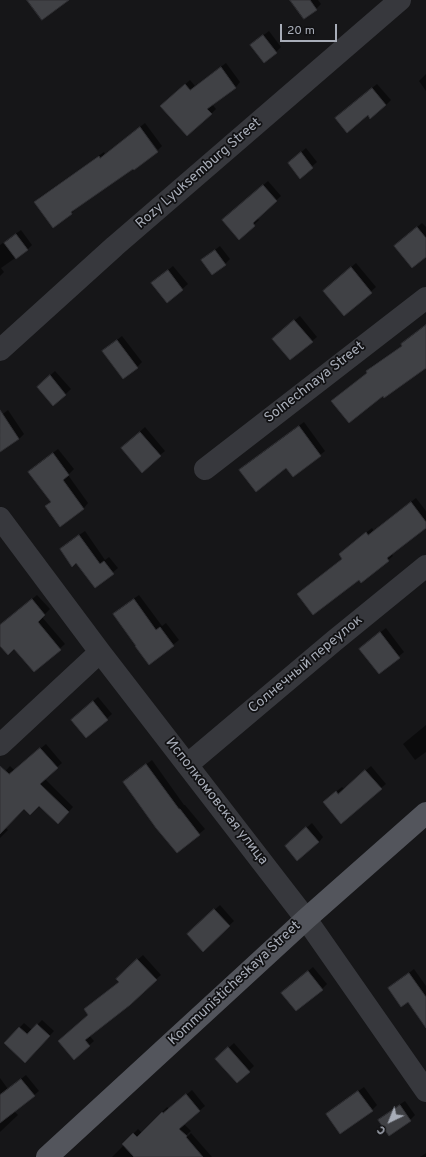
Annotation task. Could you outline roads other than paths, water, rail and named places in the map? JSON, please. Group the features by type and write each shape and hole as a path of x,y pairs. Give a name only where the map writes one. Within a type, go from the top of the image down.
{"main road":[{"name":"Kommunisticheskaya Street","path":"47,1157 306,919 426,813"}],"street":[{"name":"Rozy Lyuksemburg Street","path":"0,350 115,246 400,0"},
{"name":"Solnechnaya Street","path":"205,469 426,298"},
{"name":"Исполкомовская улица","path":"0,518 100,652 306,919 426,1091"},
{"name":"Солнечный переулок","path":"188,765 334,641 426,566"},
{"path":"0,744 100,652"}]}
